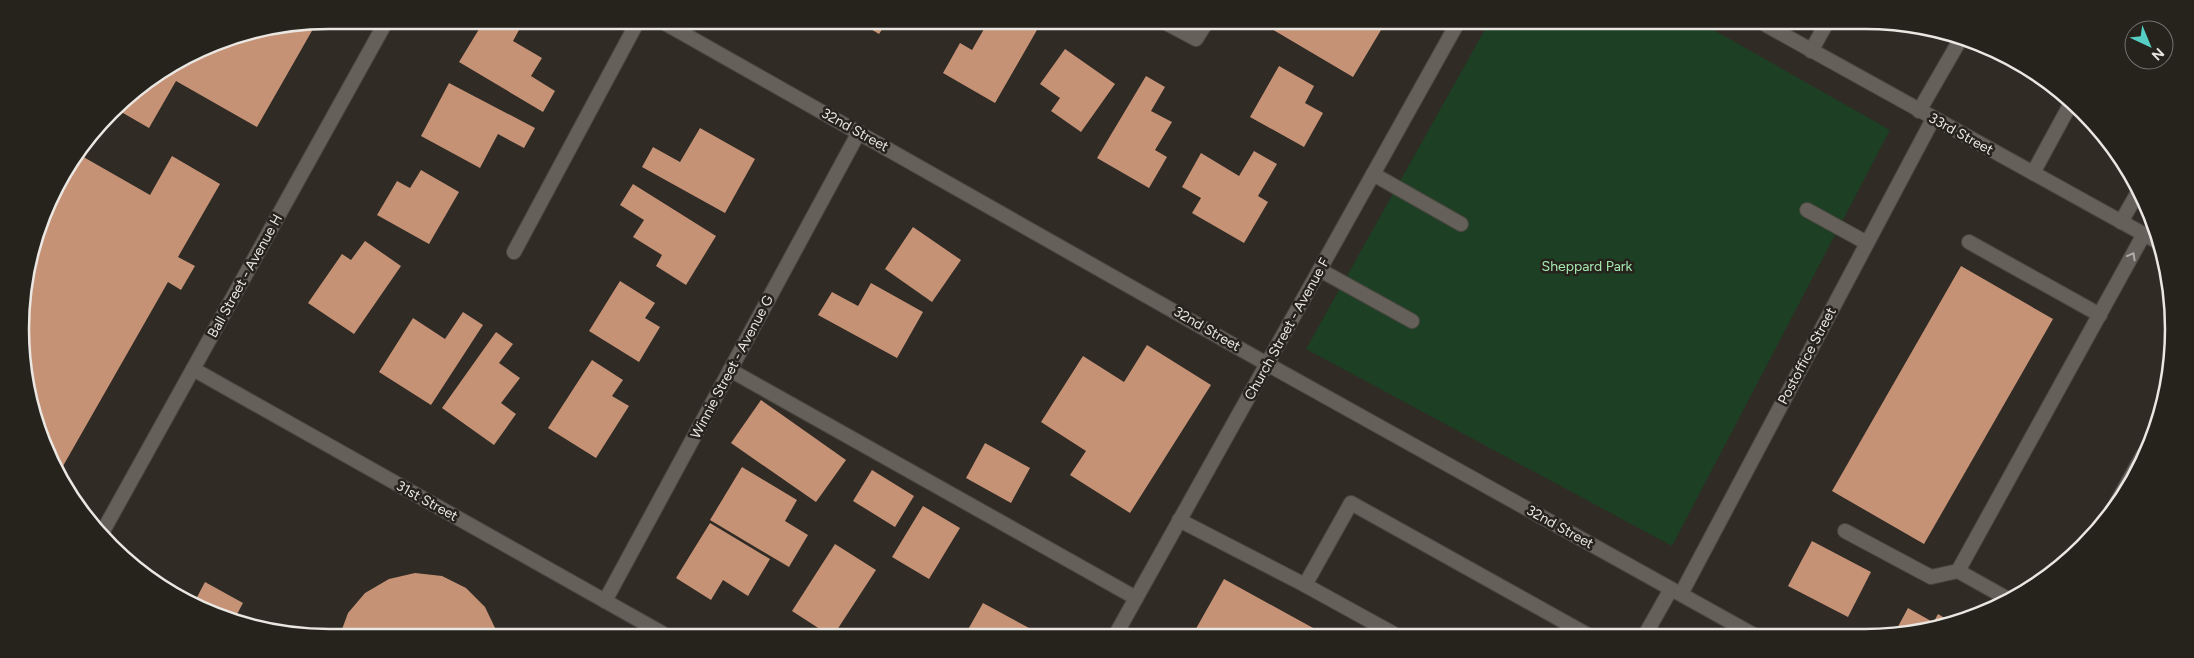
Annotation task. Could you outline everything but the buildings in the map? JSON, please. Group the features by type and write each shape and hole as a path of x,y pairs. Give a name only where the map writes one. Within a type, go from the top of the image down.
{"street":[{"name":"Ball Street - Avenue H","path":"104,528 382,29"},
{"path":"514,252 634,29"},
{"name":"32nd Street","path":"675,29 1267,364 1743,629"},
{"path":"1177,29 1196,40 1202,29"},
{"name":"Church Street - Avenue F","path":"1119,629 1454,29"},
{"name":"33rd Street","path":"1773,29 1932,119 2150,237"},
{"path":"1811,51 1823,29"},
{"path":"1919,111 1958,44"},
{"path":"2033,173 2069,109"},
{"name":"Postoffice Street","path":"1649,629 1676,592 1867,243 1932,119"},
{"name":"Winnie Street - Avenue G","path":"605,601 859,132"},
{"path":"1373,174 1461,224"},
{"path":"2122,222 2135,198"},
{"path":"1807,210 1867,243"},
{"path":"1958,571 2120,279 2150,237"},
{"path":"1968,242 2100,315"},
{"path":"1320,270 1412,321"},
{"name":"31st Street","path":"193,369 655,629"},
{"path":"730,370 1136,598"},
{"path":"1305,585 1351,503 1577,629"},
{"path":"1179,520 1385,629"},
{"path":"1845,530 1931,577 1958,571 2002,596"}],"green space":[{"name":"Sheppard Park","path":"1485,29 1712,29 1890,130 1672,546 1306,349"}]}
